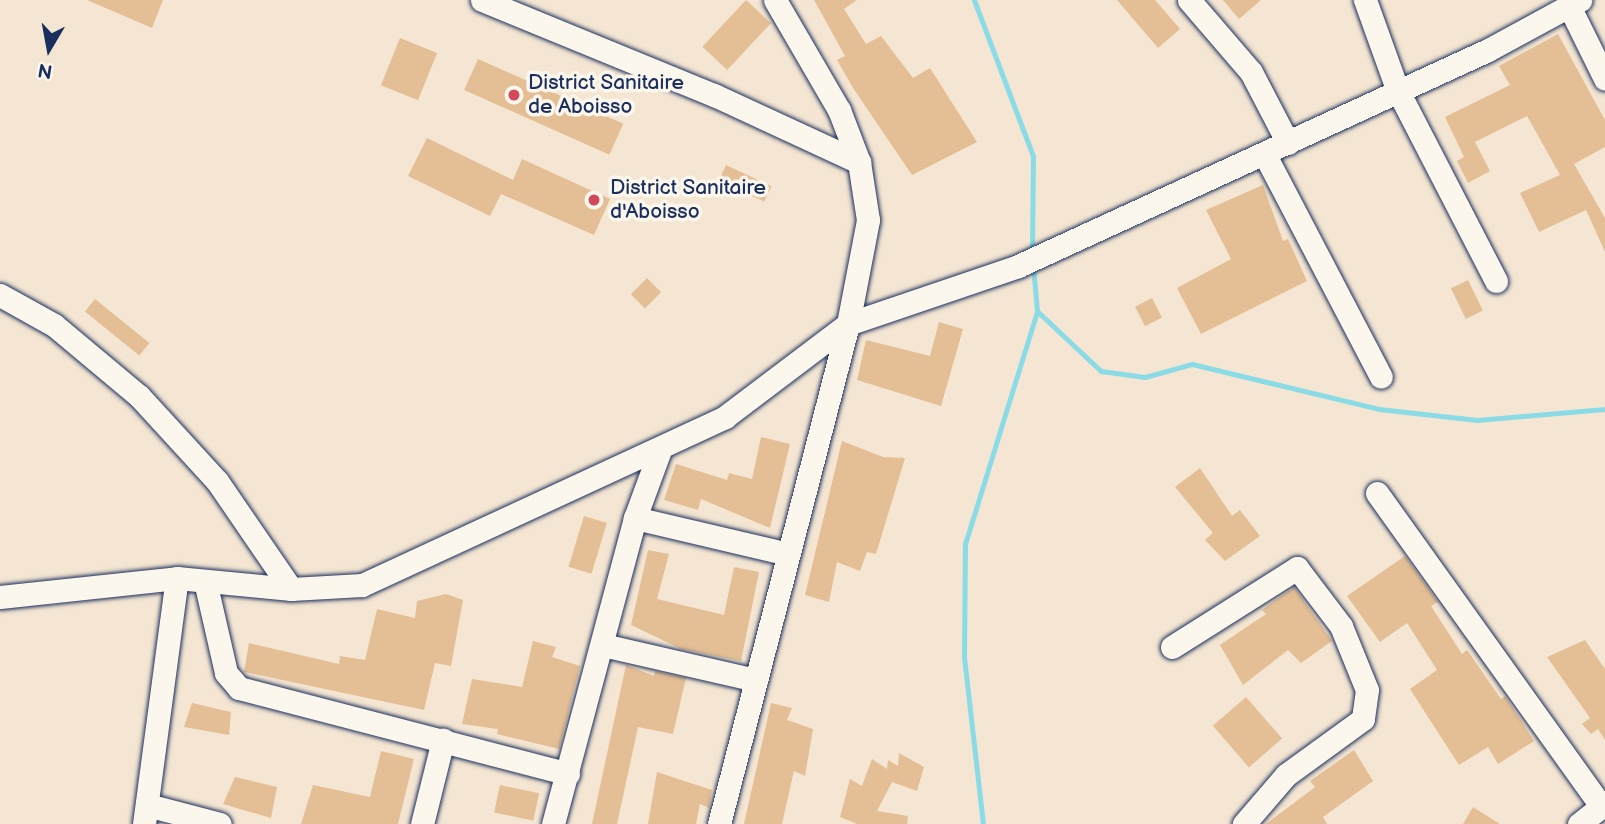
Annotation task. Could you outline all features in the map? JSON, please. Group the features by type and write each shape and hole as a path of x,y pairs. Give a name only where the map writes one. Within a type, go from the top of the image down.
{"street":[{"path":"482,0 714,95 859,162"},
{"path":"719,824 848,324 868,220 859,162 839,110 775,0"},
{"path":"1189,0 1251,72 1288,143"},
{"path":"1365,0 1397,89 1496,281"},
{"path":"0,597 177,578 328,590 372,581 660,450 755,399 848,324 1018,266 1265,155 1575,3 1605,79"},
{"path":"1265,155 1381,377"},
{"path":"0,295 54,326 139,396 217,481 291,589"},
{"path":"554,824 635,518 660,450"},
{"path":"1377,494 1604,805 1578,824"},
{"path":"635,518 788,554"},
{"path":"1172,647 1297,568 1340,626 1367,690 1363,719 1286,775 1244,824"},
{"path":"177,578 146,815 220,824"},
{"path":"205,581 226,673 239,688 568,774"},
{"path":"603,645 756,680"},
{"path":"422,824 443,740"}],"building":[{"path":"87,0 163,0 152,28"},
{"path":"746,0 771,23 727,70 702,47"},
{"path":"814,0 857,0 844,9 866,44 881,36 913,78 930,68 977,142 912,175 837,60 845,56"},
{"path":"1117,0 1155,0 1180,29 1158,48"},
{"path":"1223,0 1261,0 1239,19"},
{"path":"1558,34 1605,120 1605,147 1574,164 1605,218 1605,252 1586,210 1539,232 1520,193 1560,175 1527,116 1475,142 1490,171 1468,183 1457,161 1464,157 1445,117 1510,85 1499,66"},
{"path":"400,38 437,53 418,100 381,85"},
{"path":"478,59 623,124 609,155 464,90"},
{"path":"427,138 513,180 522,159 610,199 594,235 501,194 490,216 408,176"},
{"path":"726,165 771,186 764,202 719,180"},
{"path":"1263,185 1283,241 1288,239 1307,281 1201,334 1177,288 1231,259 1206,210"},
{"path":"647,278 661,292 645,308 631,294"},
{"path":"1468,280 1483,311 1466,319 1451,288"},
{"path":"1152,298 1162,318 1145,326 1135,307"},
{"path":"95,299 149,343 139,355 85,311"},
{"path":"939,322 963,329 941,406 857,380 866,340 930,356"},
{"path":"761,437 790,444 770,528 701,499 698,510 664,500 676,464 727,480 729,473 752,479"},
{"path":"842,441 883,457 905,458 876,554 867,552 860,571 837,562 829,602 805,595"},
{"path":"1200,468 1232,516 1240,510 1260,536 1225,561 1205,540 1213,533 1175,487"},
{"path":"584,516 607,523 591,574 569,567"},
{"path":"648,550 669,554 657,599 724,615 734,567 759,572 741,661 681,649 631,625"},
{"path":"1405,556 1438,602 1431,606 1462,654 1467,650 1501,699 1505,696 1534,741 1498,764 1488,747 1459,765 1410,689 1437,670 1407,623 1380,642 1347,596"},
{"path":"1294,587 1332,641 1301,663 1288,650 1243,685 1220,645 1266,614 1262,610"},
{"path":"446,594 463,600 451,666 435,663 424,710 244,672 249,643 339,664 340,656 365,660 377,609 415,618 417,601"},
{"path":"1585,640 1605,669 1605,740 1598,729 1591,734 1582,724 1590,718 1547,657"},
{"path":"533,641 556,647 552,657 580,666 559,749 497,734 498,729 462,724 472,679 522,687"},
{"path":"626,665 654,676 655,671 686,678 673,734 638,727 617,824 592,824"},
{"path":"1246,697 1282,739 1249,767 1213,726"},
{"path":"192,703 231,712 229,735 184,727"},
{"path":"771,703 792,708 787,720 813,729 805,776 794,771 782,824 744,824"},
{"path":"1354,750 1373,781 1323,817 1327,824 1266,824 1315,787 1310,781"},
{"path":"381,751 414,759 398,824 301,824 313,785 370,797"},
{"path":"899,753 924,767 917,791 892,782 877,811 908,816 907,824 857,824 840,817 850,779 862,786 872,759 887,769 888,760 898,766"},
{"path":"657,772 712,790 709,808 700,804 696,824 648,824"},
{"path":"235,777 277,787 271,818 223,804"},
{"path":"500,785 539,793 533,821 494,812"},
{"path":"1473,807 1500,824 1463,824"}],"waterway":[{"path":"974,0 1033,156 1032,252"},
{"path":"983,824 964,656 965,544 1037,311 1033,265"},
{"path":"1037,311 1101,371 1145,377 1192,364 1379,409 1477,420 1605,409"}],"place":[{"name":"District Sanitaire de Aboisso","path":"514,95"},
{"name":"District Sanitaire d'Aboisso","path":"594,200"}]}
